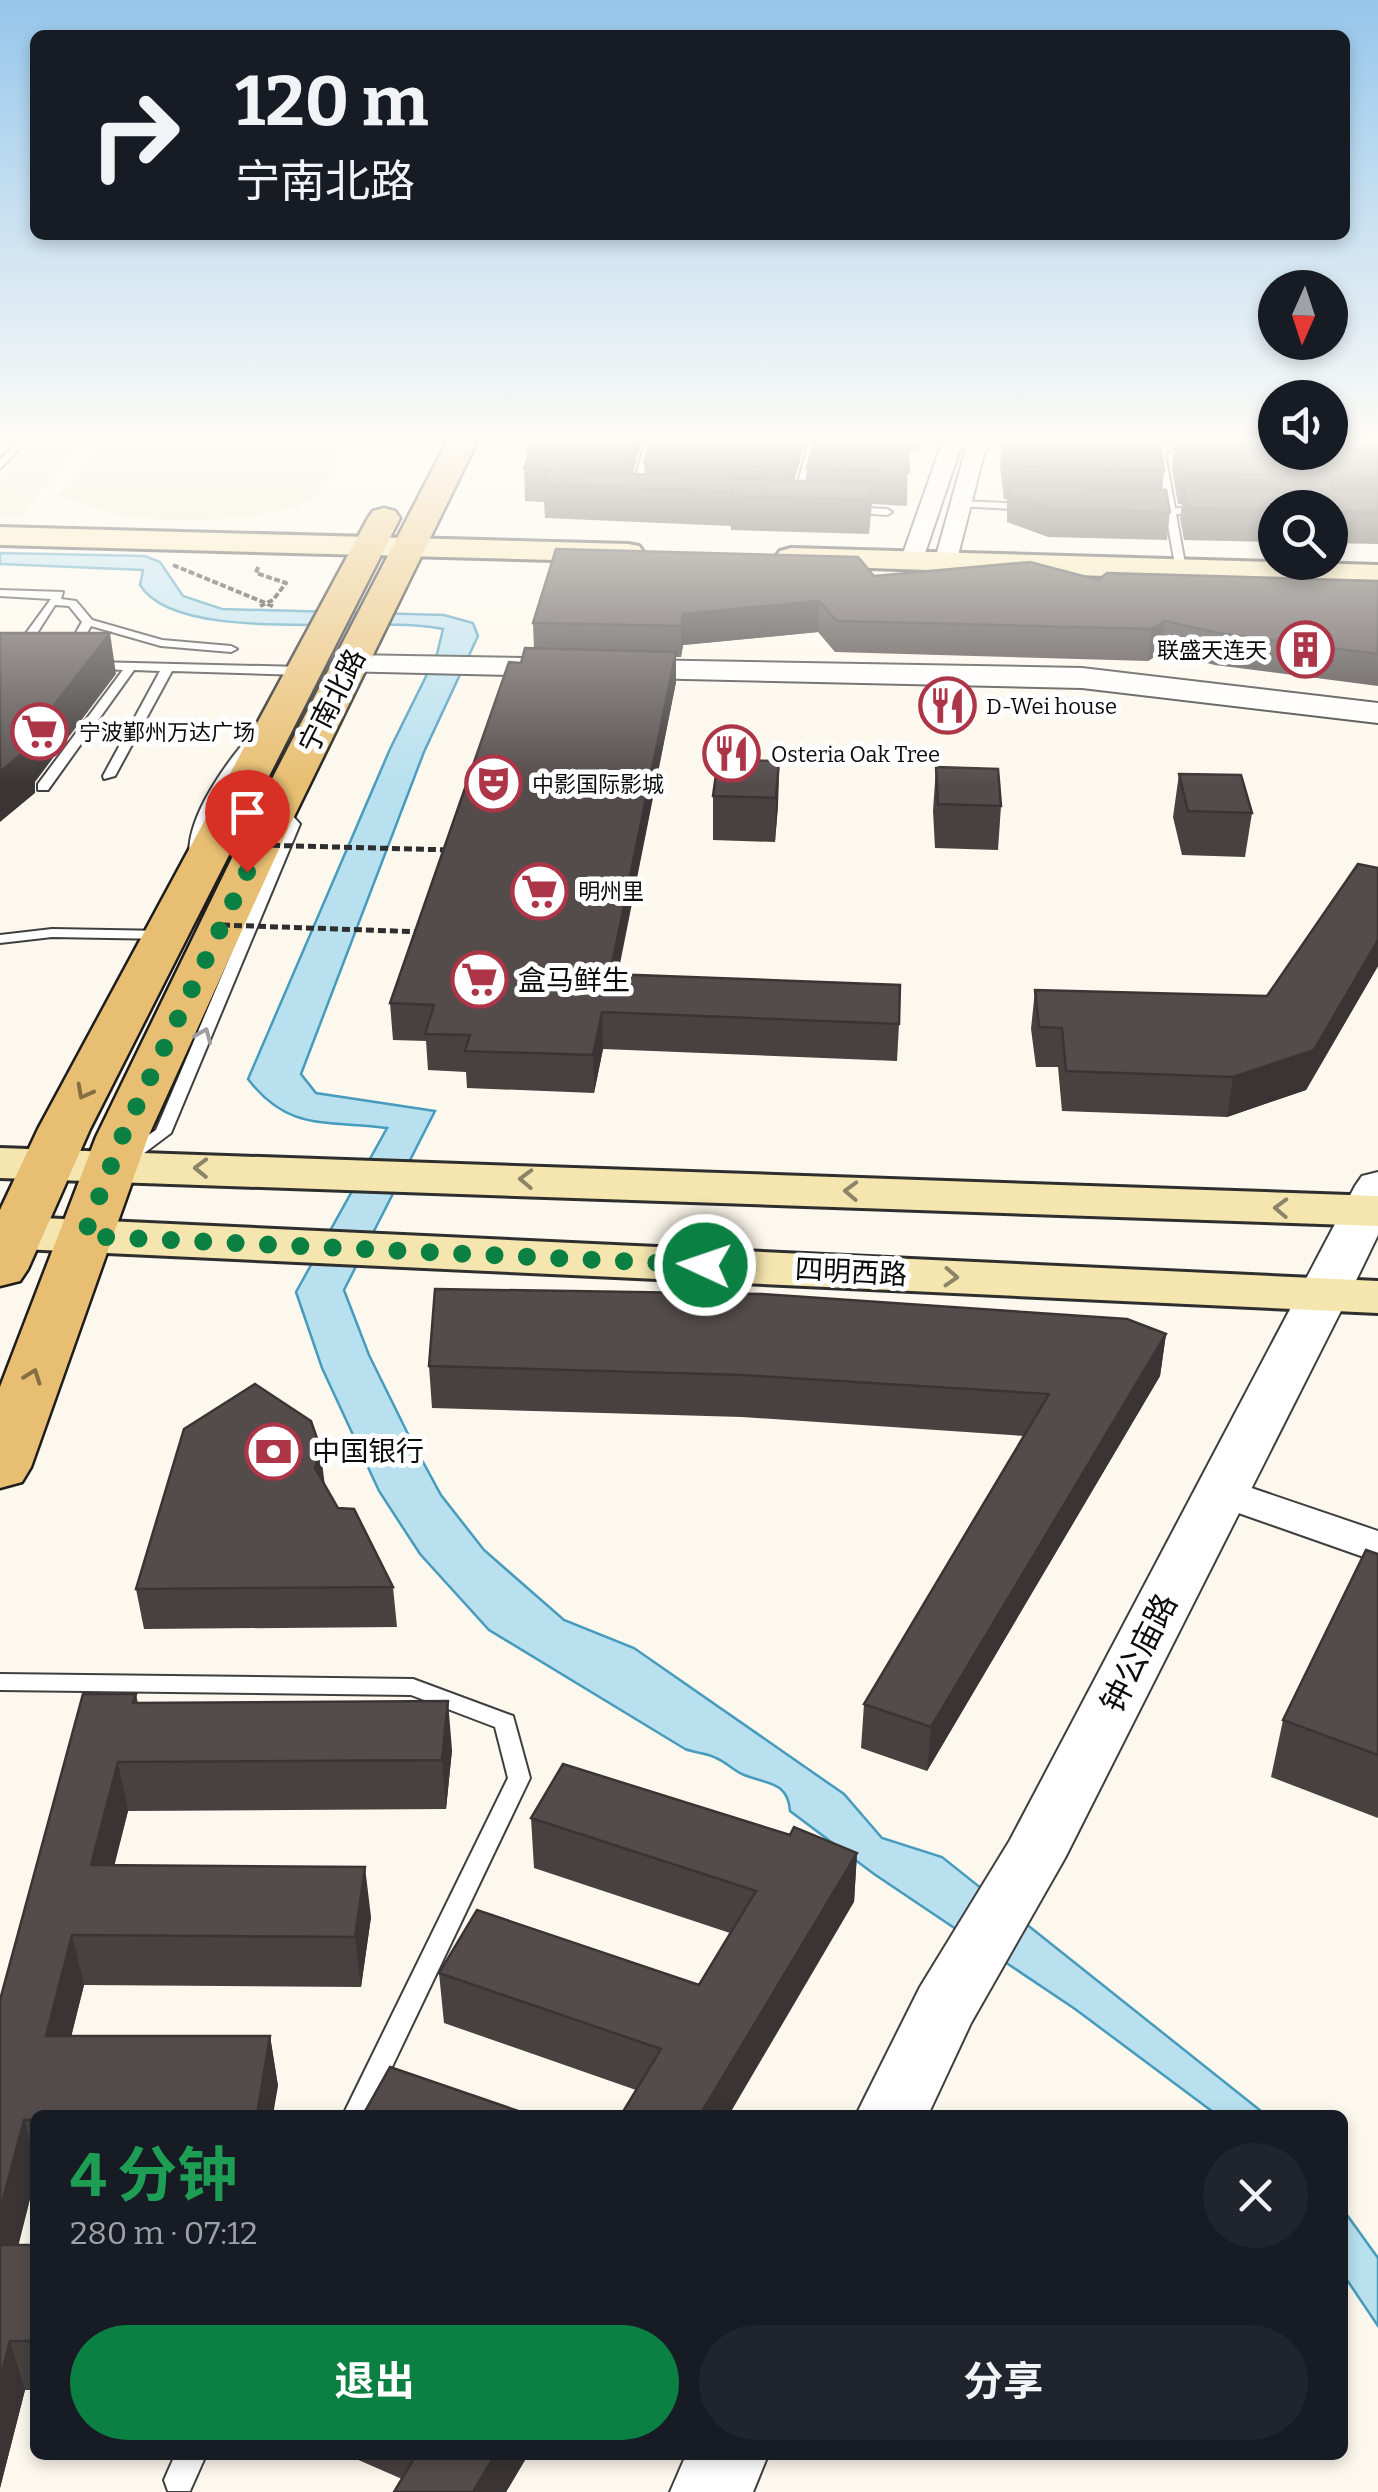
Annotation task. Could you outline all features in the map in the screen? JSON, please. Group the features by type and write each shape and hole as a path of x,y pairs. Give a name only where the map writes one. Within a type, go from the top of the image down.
{"main road":[{"name":"宁南北路","path":"5,1245 24,1164 167,935 366,552"},
{"name":"宁南北路","path":"0,1467 122,1137 269,827 408,552"},
{"path":"598,552 658,554"},
{"path":"755,557 1378,575"},
{"path":"24,1164 1374,1203"},
{"name":"四明西路","path":"5,1245 84,1236 1352,1296"}],"street":[{"path":"911,562 914,552"},
{"path":"945,563 948,552"},
{"path":"349,664 1064,677 1378,712"},
{"name":"钟公庙路","path":"894,2110 944,2007 1033,1858 1222,1492 1352,1296 1374,1203"},
{"path":"1222,1492 1378,1547"},
{"path":"710,2492 726,2460"}],"lane":[{"path":"1177,552 1180,570"},
{"path":"0,640 28,639 59,594 1,595"},
{"path":"52,602 72,603 88,622 161,644 231,649"},
{"path":"63,665 88,622"},
{"path":"80,666 301,671"},
{"path":"43,787 131,667"},
{"path":"109,776 168,668"},
{"path":"112,1167 162,1134 293,824 269,827"},
{"path":"0,939 52,933 167,935"},
{"path":"0,1682 412,1687 505,1722 519,1778 358,2110"}],"path":[{"path":"164,558 186,576 219,581 260,606 275,607"},
{"path":"260,606 273,600 286,583 256,574 264,560"},
{"path":"269,827 457,850"},
{"path":"222,925 429,932"}],"water":[{"path":"0,553 145,556 160,562 183,596 222,609 444,615 473,623 478,636 424,752 301,1074 316,1093 435,1111 344,1290 369,1355 409,1436 441,1495 484,1550 564,1620 634,1648 844,1794 882,1838 942,1857 1260,2110 1210,2110 1075,2009 874,1874 790,1811 780,1789 740,1773 712,1756 685,1749 489,1630 420,1554 379,1491 322,1368 296,1292 387,1128 294,1116 263,1096 248,1079 390,749 437,654 443,629 234,622 194,616 161,604 140,585 143,570 0,564"},
{"path":"1348,2216 1378,2258 1378,2326 1348,2281"}],"building":[{"path":"555,552 858,557 874,576 1030,562 1098,580 1107,573 1378,581 1378,654 1219,633 1165,621 1152,629 837,621 819,601 683,614 681,626 533,623"},
{"path":"0,633 110,633 28,739 28,749 0,772"},
{"name":"明州里","path":"525,648 676,652 610,974 900,985 899,1024 602,1012 593,1055 465,1051 470,1035 425,1034 434,1005 390,1003 509,662 521,663"},
{"path":"718,760 779,761 776,798 713,796"},
{"path":"936,767 998,769 1001,806 938,804"},
{"path":"1179,774 1241,775 1252,813 1188,811"},
{"path":"1358,864 1378,868 1378,940 1314,1050 1233,1077 1066,1071 1062,1028 1039,1027 1035,990 1267,996"},
{"path":"435,1289 761,1294 1127,1319 1166,1334 931,1727 864,1704 1049,1394 743,1375 429,1366"},
{"path":"255,1384 311,1421 320,1447 315,1468 338,1508 354,1509 393,1587 136,1589 184,1429"},
{"path":"1366,1550 1378,1554 1378,1755 1283,1720"},
{"path":"83,1694 136,1694 133,1703 448,1701 442,1760 118,1762 91,1865 365,1867 355,1937 72,1935 46,2036 270,2036 258,2110 30,2110 0,2210 0,2000"},
{"path":"563,1764 790,1835 794,1827 857,1853 703,2110 624,2110 661,2049 439,1973 477,1910 699,1985 756,1891 531,1818"},
{"path":"390,2067 515,2110 366,2110"},
{"path":"0,2245 30,2245 30,2341 10,2341 0,2378"},
{"path":"413,2460 492,2460 473,2492 394,2492"}],"place":[{"name":"联盛天连天","path":"1306,650"},
{"name":"D-Wei house","path":"947,706"},
{"name":"宁波鄞州万达广场","path":"40,732"},
{"name":"Osteria Oak Tree","path":"732,754"},
{"name":"中影国际影城","path":"493,784"},
{"name":"明州里","path":"539,891"},
{"name":"盒马鲜生","path":"479,980"},
{"name":"中国银行","path":"273,1451"}],"route":[{"path":"247,872 122,1137 84,1236 705,1265"}]}
